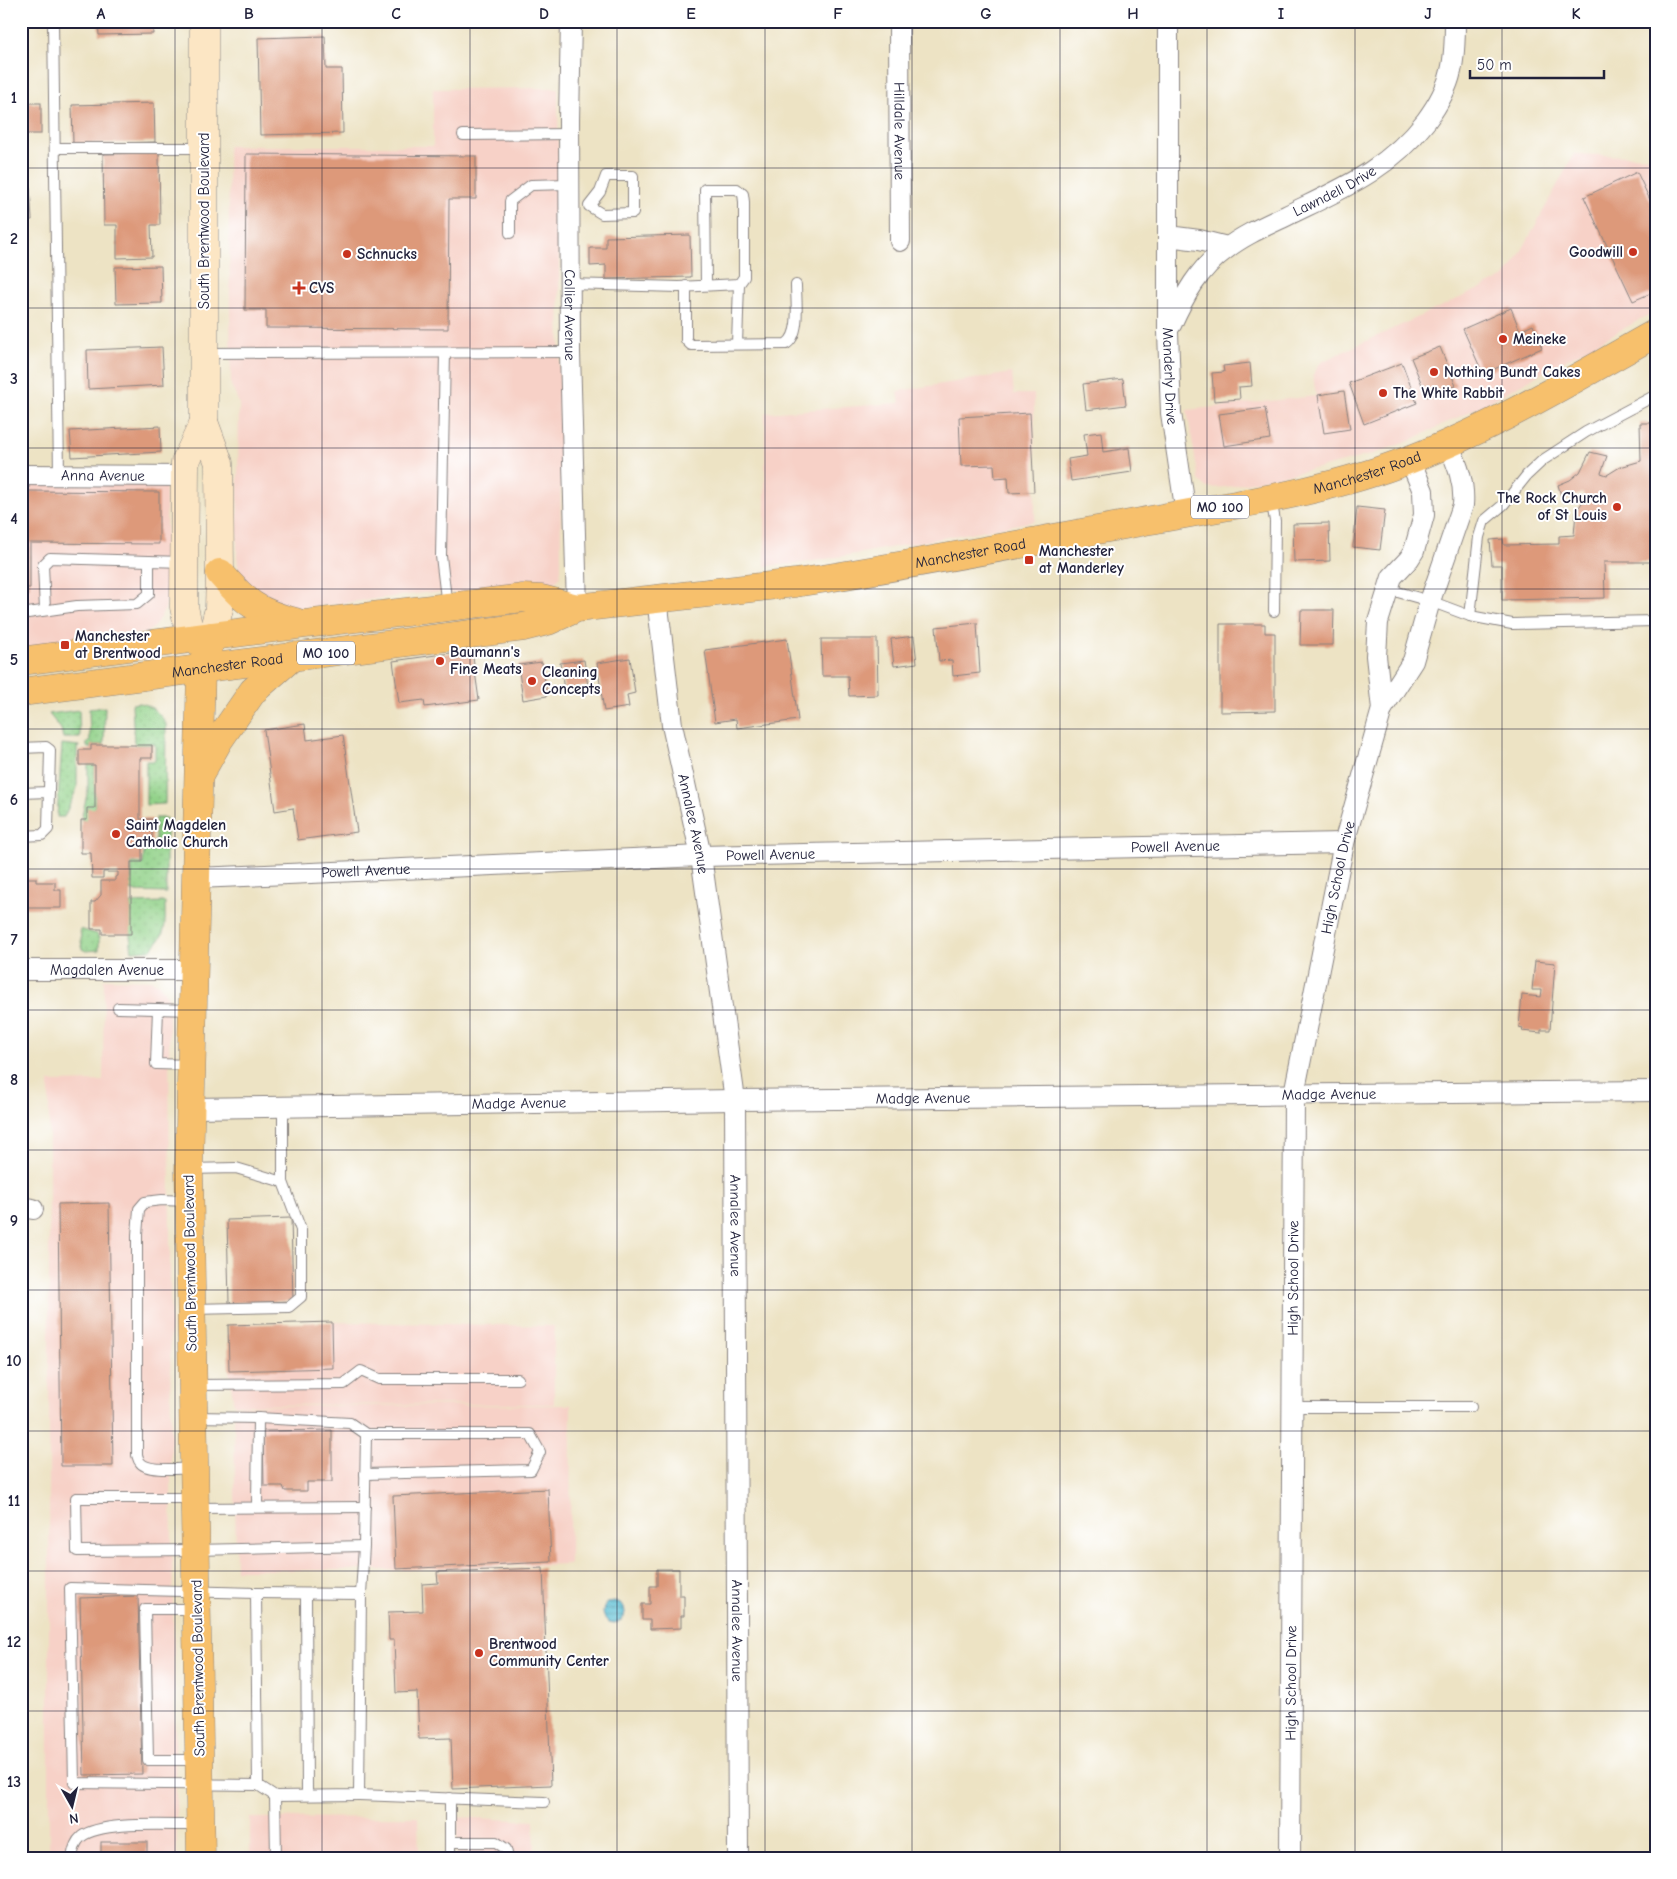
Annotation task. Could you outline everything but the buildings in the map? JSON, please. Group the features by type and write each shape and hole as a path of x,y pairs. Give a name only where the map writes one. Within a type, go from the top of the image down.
{"main road":[{"name":"South Brentwood Boulevard","path":"201,1858 189,1169 202,637 219,609 220,573 218,464 204,422 204,21"},
{"name":"Manchester Road","path":"21,692 524,627 548,621 577,608 821,579 1271,497 1333,483 1410,460 1448,444 1561,386 1656,333"},
{"name":"South Brentwood Boulevard","path":"202,637 184,607 184,562 185,463 204,422"},
{"path":"220,573 238,594 251,605 278,617 304,624"},
{"name":"Manchester Road","path":"21,661 523,598 542,599 577,608"},
{"path":"198,777 219,740 248,698 261,683 293,656"}],"street":[{"name":"Collier Avenue","path":"571,21 569,184 579,206 570,284 577,608"},
{"name":"Hilldale Avenue","path":"899,21 900,241"},
{"name":"Manderly Drive","path":"1168,21 1168,332 1171,413 1186,514"},
{"name":"Lawndell Drive","path":"1168,332 1183,298 1196,279 1227,247 1372,172 1397,153 1418,131 1436,108 1452,69 1455,21"},
{"path":"1168,236 1199,240 1227,247"},
{"name":"High School Drive","path":"1290,1858 1294,1094 1344,843 1382,709 1413,661 1430,601 1463,505 1464,491 1462,480 1448,444"},
{"name":"High School Drive","path":"1382,709 1376,656 1378,622 1392,577 1409,559 1414,550 1424,515 1424,491 1410,460"},
{"name":"Anna Avenue","path":"21,475 185,476"},
{"name":"Annalee Avenue","path":"657,598 672,725 701,856 735,1100 738,1858"},
{"name":"Powell Avenue","path":"197,878 701,856 1344,843"},
{"name":"Magdalen Avenue","path":"21,970 193,970"},
{"name":"Madge Avenue","path":"191,1108 735,1100 1656,1091"}],"lane":[{"path":"53,21 59,475"},
{"path":"463,134 569,134"},
{"path":"55,148 203,148"},
{"path":"606,176 633,176 633,213 602,214 579,206 600,192 606,176"},
{"path":"510,233 510,201 531,185 569,184"},
{"path":"706,284 705,189 737,189 742,194 741,280 737,344"},
{"path":"570,284 686,286 741,280"},
{"path":"686,286 686,340 691,345 786,344 792,341 796,330 796,285"},
{"path":"445,352 442,556 447,608"},
{"path":"205,353 570,352"},
{"path":"1470,616 1479,537 1484,521 1503,505 1543,460 1586,432 1656,395"},
{"path":"1271,497 1275,521 1274,611"},
{"path":"45,610 43,565 50,558 184,562"},
{"path":"21,614 77,606 137,604 148,594 149,561"},
{"path":"1387,589 1430,601 1470,616 1512,624 1656,621"},
{"path":"21,748 46,747 50,750 48,829 42,835 21,836"},
{"path":"21,793 49,792"},
{"path":"118,1008 193,1010"},
{"path":"158,1009 156,1064 192,1065"},
{"path":"191,1309 289,1307 301,1297 301,1230 283,1182 283,1107"},
{"path":"189,1169 236,1168 283,1182"},
{"path":"189,1202 162,1200 145,1202 139,1209 137,1235 137,1455 140,1464 146,1467 158,1469 194,1468"},
{"path":"192,1385 344,1384 361,1371 379,1379 518,1379"},
{"path":"1293,1407 1471,1407"},
{"path":"193,1417 350,1422 366,1434 530,1434 540,1452 531,1470 365,1474"},
{"path":"257,1507 258,1418"},
{"path":"359,1795 361,1594 366,1434"},
{"path":"364,1546 195,1550 77,1550 76,1498 257,1507 365,1507"},
{"path":"196,1600 70,1588 74,1783 199,1772"},
{"path":"361,1594 256,1593 196,1600 145,1609 148,1760 258,1785 275,1796 359,1795 544,1802"},
{"path":"256,1593 258,1785"},
{"path":"306,1594 306,1796"},
{"path":"275,1796 276,1858"},
{"path":"450,1798 450,1858"},
{"path":"72,1858 73,1850 80,1838 100,1829 132,1826 200,1825"},
{"path":"450,1842 496,1842 506,1850 508,1858"}],"shaded area":[{"path":"558,88 561,570 559,579 553,583 468,593 424,593 302,608 275,608 239,575 237,555 239,403 231,385 228,146 433,146 433,89"},
{"path":"1574,154 1656,157 1656,311 1483,405 1407,442 1370,455 1328,466 1227,487 1207,488 1199,480 1187,410 1316,396 1313,375 1321,362 1505,277 1519,256"},
{"path":"1012,373 1014,394 1034,394 1035,521 796,564 765,566 765,413 900,403 898,391"},
{"path":"21,482 159,484 166,488 167,597 165,609 154,627 146,633 21,652"},
{"path":"104,979 150,980 159,984 169,999 171,1483 177,1858 49,1858 49,1082 103,1081"},
{"path":"332,1322 554,1326 554,1404 234,1405 229,1371 228,1325"},
{"path":"571,1405 570,1564 395,1570 236,1570 234,1406"},
{"path":"418,1817 419,1858 250,1858 250,1818"},
{"path":"458,1817 534,1821 535,1858 457,1858"}],"green space":[{"path":"140,703 155,710 166,724 165,804 146,805 146,761 155,761 155,744 136,745 134,743 132,704"},
{"path":"105,707 104,745 91,745 91,748 88,748 87,743 90,741 89,709"},
{"path":"79,710 80,738 63,738 61,729 49,714"},
{"path":"62,744 79,746 77,747 77,788 64,817 57,817"},
{"path":"88,765 95,765 95,808 87,820 81,820 88,790"},
{"path":"155,818 166,818 166,893 136,892 131,890 132,863 143,864 144,849 153,848 155,842"},
{"path":"165,902 164,928 160,939 150,950 132,951 130,936 131,903"},
{"path":"80,929 97,934 99,950 86,951 82,949"}],"water":[{"path":"614,1601 622,1604 625,1612 622,1620 614,1623 606,1620 603,1612 606,1604"}],"place":[{"name":"Goodwill","path":"1633,252"},
{"name":"Schnucks","path":"347,254"},
{"name":"CVS","path":"299,288"},
{"name":"Meineke","path":"1503,339"},
{"name":"Nothing Bundt Cakes","path":"1434,372"},
{"name":"The White Rabbit","path":"1383,393"},
{"name":"The Rock Church of St Louis","path":"1617,507"},
{"name":"Manchester at Manderley","path":"1029,560"},
{"name":"Manchester at Brentwood","path":"65,645"},
{"name":"Baumann's Fine Meats","path":"440,661"},
{"name":"Cleaning Concepts","path":"532,681"},
{"name":"Saint Magdelen Catholic Church","path":"116,834"},
{"name":"Brentwood Community Center","path":"479,1653"}]}
